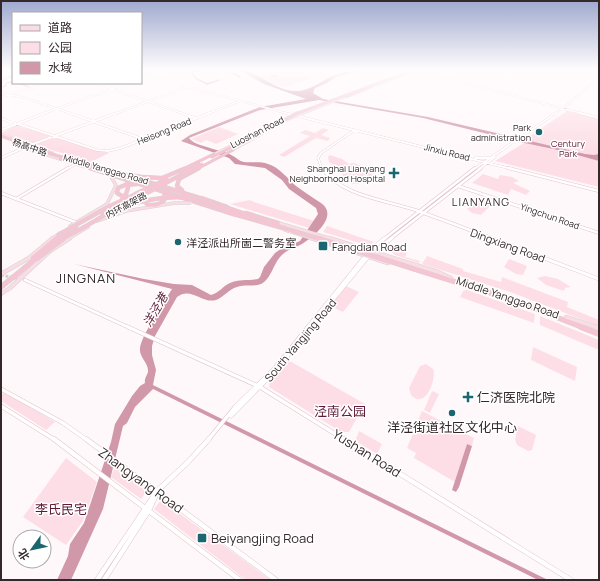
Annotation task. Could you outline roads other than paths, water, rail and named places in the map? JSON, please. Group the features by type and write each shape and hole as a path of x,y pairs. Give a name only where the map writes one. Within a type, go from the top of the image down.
{"highway":[{"path":"230,149 241,142 297,115 343,97"},
{"path":"58,235 99,212 151,189 258,134"},
{"name":"杨高中路","path":"1,136 60,159"},
{"name":"杨高中路","path":"1,136 45,152 151,182"},
{"path":"130,175 151,178 165,177 199,164 217,155"},
{"name":"Middle Yanggao Road","path":"60,159 151,189 294,230"},
{"path":"36,259 69,235 113,209 121,202 124,195 128,183 124,176 76,161"},
{"path":"195,197 179,188 177,186 177,182 199,164"},
{"name":"内环高架路","path":"1,288 43,253 57,238 82,223 199,164"},
{"name":"内环高架路","path":"43,253 97,221 139,193 199,164"},
{"path":"106,169 148,179 158,179 170,176 191,166"},
{"path":"122,172 127,174 131,180 129,190 124,195"},
{"name":"Middle Yanggao Road","path":"151,182 195,197 232,212 243,213 523,303 565,318"},
{"path":"137,184 130,184 118,188 117,193 124,195 139,193"},
{"path":"160,185 146,197 144,202 148,205 158,205 166,200 164,193"},
{"path":"1,284 74,229 117,208 173,198 197,197 278,223"},
{"path":"173,198 193,198 232,212"},
{"path":"99,212 123,204 149,202"},
{"path":"43,253 56,238 102,211 107,204"},
{"path":"82,230 97,221"},
{"name":"Middle Yanggao Road","path":"415,268 521,300 599,332"}],"main road":[{"path":"22,97 144,139"},
{"path":"1,130 85,97"},
{"path":"136,97 195,118"},
{"path":"33,144 50,136 159,97"},
{"path":"229,97 290,112 299,112"},
{"name":"Luoshan Road","path":"230,149 288,116 342,97"},
{"name":"Luoshan Road","path":"217,155 299,115 344,97"},
{"path":"518,97 599,118"},
{"path":"366,256 486,162 563,109 577,97"},
{"name":"Heisong Road","path":"53,135 97,150 121,148 240,100"},
{"path":"263,106 293,114"},
{"path":"304,113 305,116 321,120"},
{"name":"Jinxiu Road","path":"293,114 475,158 486,162"},
{"name":"Jinxiu Road","path":"299,115 599,191"},
{"path":"295,117 303,117"},
{"path":"1,118 10,122"},
{"path":"16,123 53,135"},
{"name":"Dingxiang Road","path":"356,130 318,156 318,162 338,185 421,212 599,278"},
{"name":"Middle Yanggao Road","path":"1,136 84,167"},
{"path":"486,162 515,142"},
{"path":"1,158 29,146"},
{"name":"Middle Yanggao Road","path":"29,146 151,182"},
{"path":"24,148 84,167"},
{"path":"475,158 490,158"},
{"path":"16,199 74,165"},
{"path":"96,170 111,177 137,184 221,212 232,212"},
{"path":"1,274 29,258 51,239 107,204 116,185 111,177"},
{"name":"Yingchun Road","path":"457,185 599,232"},
{"path":"1,193 76,222"},
{"path":"97,221 126,211 175,203 199,204"},
{"name":"Middle Yanggao Road","path":"232,212 305,230 438,272 451,278"},
{"name":"Middle Yanggao Road","path":"267,223 313,240 465,286 473,287"},
{"path":"1,294 10,288 50,251 82,230"},
{"name":"South Yangjing Road","path":"147,508 157,492 188,462 227,418 277,369 366,256"},
{"name":"Yushan Road","path":"25,280 259,386 571,580"},
{"name":"Middle Yanggao Road","path":"565,318 599,332"},
{"name":"Middle Yanggao Road","path":"565,318 599,332"},
{"name":"Zhangyang Road","path":"1,389 63,423 117,461 276,580"},
{"name":"Zhangyang Road","path":"1,406 65,446 240,580"},
{"path":"97,580 147,508"},
{"path":"104,580 147,508"}],"water":[{"path":"301,97 320,97 323,99 428,117 585,154 599,154 599,161 423,118 319,100 260,110 189,138 197,144 228,154 242,162 259,162 272,165 283,173 296,186 321,203 326,208 327,219 310,239 283,254 277,261 270,275 261,284 234,288 222,297 211,301 187,293 177,297 155,336 152,346 152,355 156,370 153,385 548,580 538,580 153,389 135,407 127,423 123,426 103,509 71,580 57,580 68,556 70,544 84,523 111,442 115,424 132,396 140,386 145,383 148,369 140,352 141,343 148,328 172,289 74,264 144,279 174,284 192,285 211,295 233,282 258,279 264,267 275,253 282,248 300,241 318,214 316,208 289,189 282,180 265,168 235,164 229,158 181,141 190,135 260,107 306,99"},
{"path":"467,444 472,446 456,492 452,490"}],"waterway":[{"path":"599,138 599,144"}],"tunnel":[{"path":"1,275 25,280"}],"place":[{"name":"Park administration","path":"539,132"},
{"name":"Shanghai Lianyang Neighborhood Hospital","path":"394,173"},
{"name":"洋泾派出所崮二警务室","path":"178,242"},
{"name":"Fangdian Road","path":"323,246"},
{"name":"仁济医院北院","path":"468,397"},
{"name":"洋泾街道社区文化中心","path":"452,413"},
{"name":"Beiyangjing Road","path":"202,538"}],"district":[{"name":"LIANYANG","path":"481,201"},
{"name":"JINGNAN","path":"86,278"}],"park label":[{"name":"Century Park","path":"568,148"},
{"name":"泾南公园","path":"340,411"},
{"name":"李氏民宅","path":"61,509"}],"water label":[{"name":"洋泾港","path":"155,310"}]}
